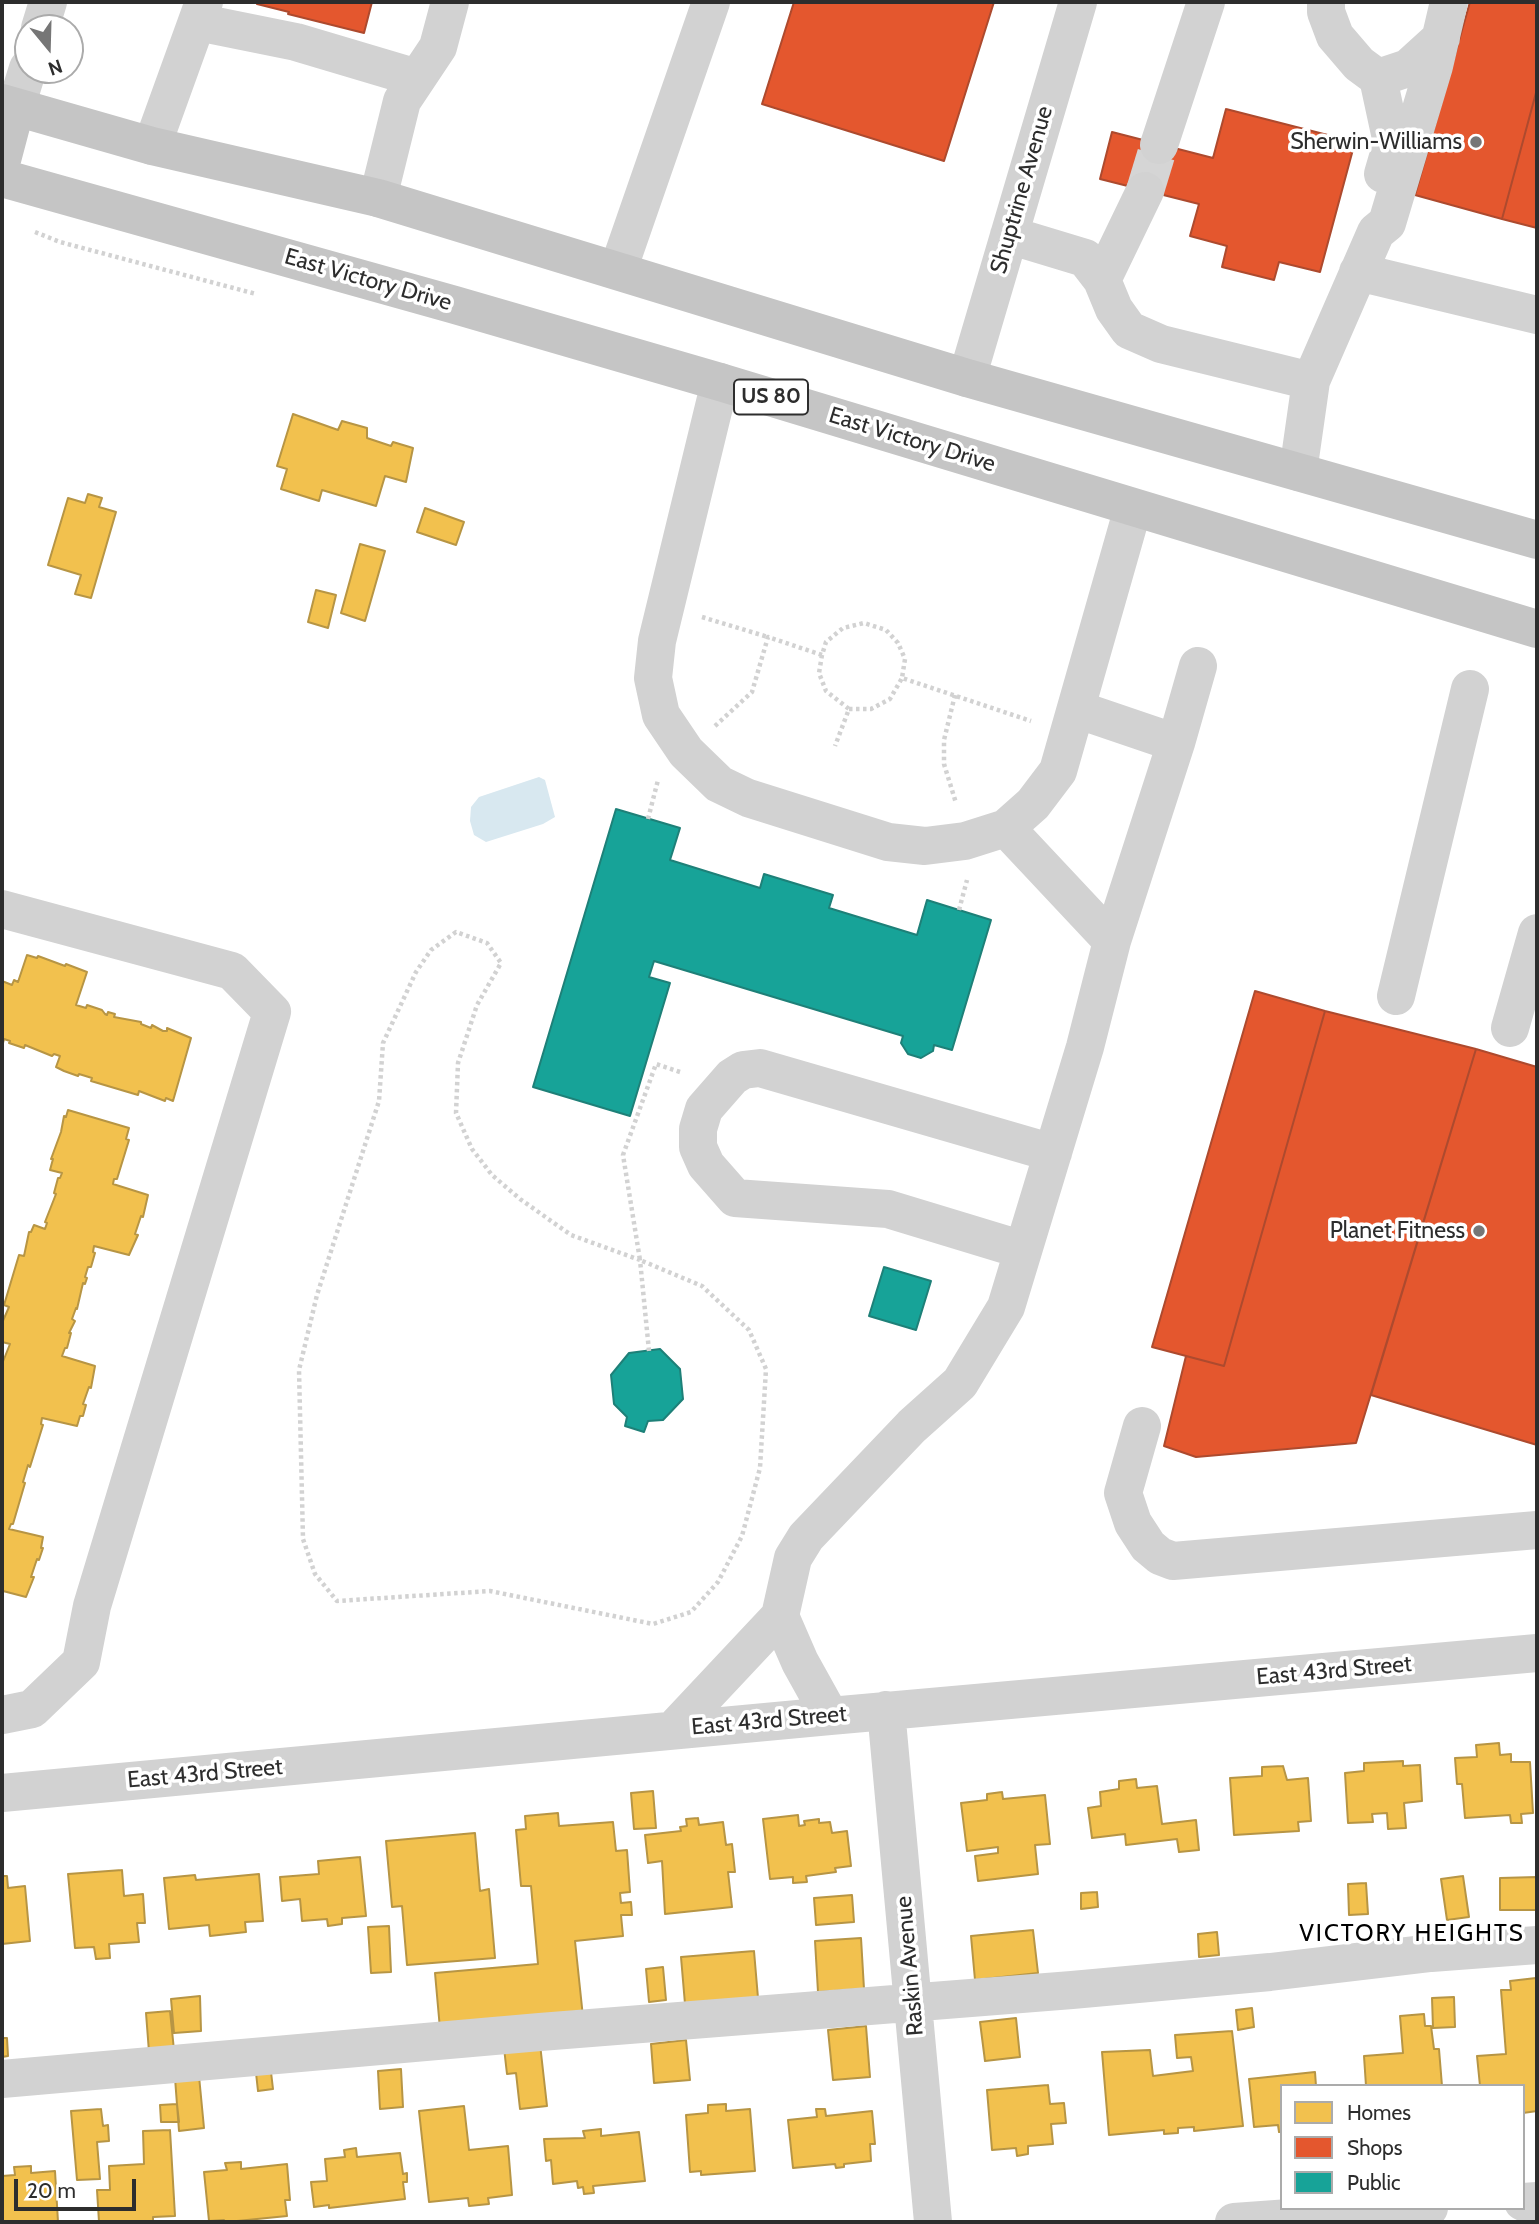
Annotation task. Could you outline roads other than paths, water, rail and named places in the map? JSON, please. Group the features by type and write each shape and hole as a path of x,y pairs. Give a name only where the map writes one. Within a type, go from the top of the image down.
{"main road":[{"path":"2,160 9,105 152,146 378,198 967,378 1537,540"},
{"name":"East Victory Drive","path":"2,178 720,382 1537,629"}],"street":[{"path":"378,198 402,101 439,47 450,2"},
{"path":"618,270 711,2"},
{"name":"Shuptrine Avenue","path":"967,378 1078,2"},
{"path":"1159,145 1206,2"},
{"path":"1326,2 1326,12 1335,36 1359,64 1378,78 1392,143 1369,218 1376,232"},
{"path":"152,146 201,12 417,78"},
{"path":"1378,78 1408,68 1445,20"},
{"path":"1298,472 1311,381 1376,232 1388,223 1445,20"},
{"path":"9,105 20,84"},
{"path":"1102,280 1145,191"},
{"path":"1009,235 1085,258 1102,280 1114,309 1129,330 1161,344 1311,381"},
{"path":"1358,272 1537,315"},
{"path":"720,382 657,641 653,678 661,715 686,752 719,784 748,798 888,842 925,846 965,841 1006,828 1033,804 1058,771 1133,508"},
{"path":"673,1730 780,1616 793,1558 806,1536 912,1426 960,1384 1006,1307 1084,1047 1112,941 1198,666"},
{"path":"1396,996 1471,689"},
{"path":"1072,722 1176,743"},
{"path":"1006,828 1112,941"},
{"path":"2,909 232,971 272,1012 92,1606 81,1662 32,1709 2,1715"},
{"path":"1510,1028 1537,933"},
{"path":"1023,1250 888,1209 735,1198 706,1165 698,1147 698,1129 705,1110 732,1077 743,1070 760,1068 1053,1153"},
{"path":"1142,1426 1124,1493 1132,1523 1148,1546 1160,1556 1173,1561 1537,1530"},
{"path":"780,1616 800,1662 830,1716"},
{"name":"East 43rd Street","path":"2,1793 886,1710 1537,1653"},
{"name":"Raskin Avenue","path":"886,1710 933,2222"},
{"path":"2,2079 1072,1990 1537,1945"},
{"path":"1234,2222 1401,2210"}],"tunnel":[{"path":"1145,191 1159,145"}],"place":[{"name":"Sherwin-Williams","path":"1476,142"},
{"name":"Planet Fitness","path":"1479,1231"}],"district":[{"name":"VICTORY HEIGHTS","path":"1412,1934"}]}
